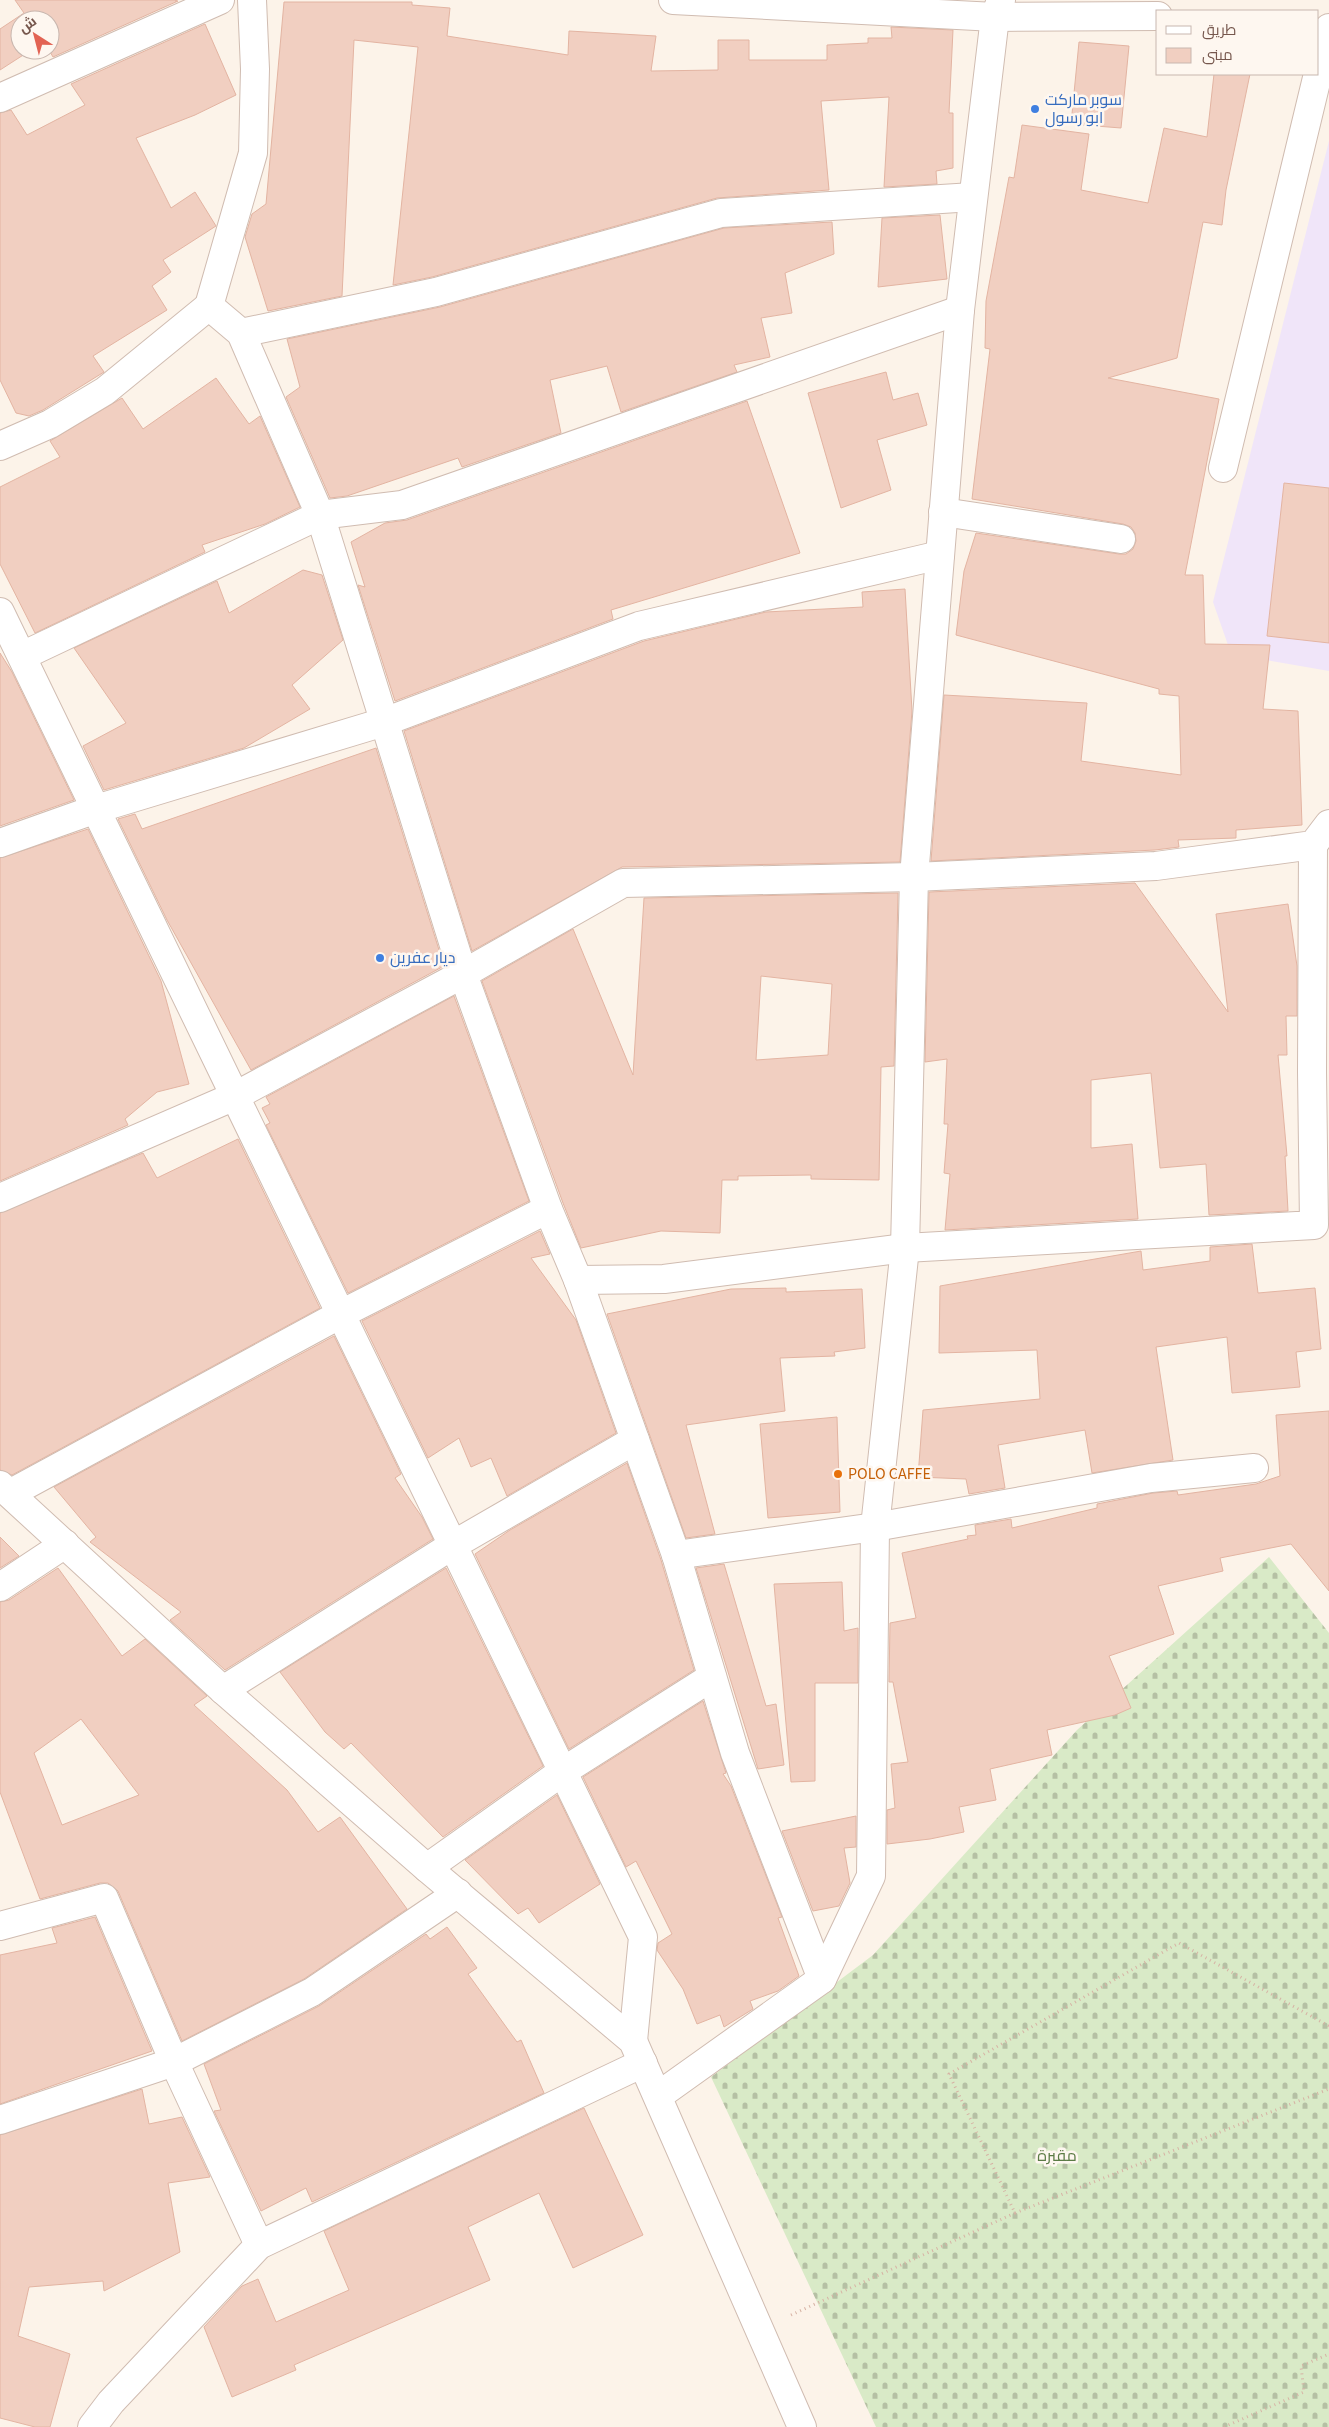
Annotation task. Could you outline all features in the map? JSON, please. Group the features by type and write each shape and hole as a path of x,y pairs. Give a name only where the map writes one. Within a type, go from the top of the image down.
{"street":[{"path":"0,98 220,0"},
{"path":"0,446 50,424 105,391 209,306 253,153 255,69 252,0"},
{"path":"673,0 998,8 1156,16"},
{"path":"658,2096 822,1978 871,1876 874,1527 905,1248 914,877 960,310 998,8"},
{"path":"1319,70 1329,28"},
{"path":"1223,468 1318,75"},
{"path":"241,333 436,292 721,213 973,197"},
{"path":"209,306 241,333 320,515 463,974 548,1209 578,1280 676,1555 735,1753 822,1978"},
{"path":"22,656 320,515 402,504 960,310"},
{"path":"943,512 1121,539"},
{"path":"0,843 96,809 384,722 639,626 940,555"},
{"path":"0,612 642,1937 638,2052"},
{"path":"0,1198 235,1096 463,974 623,883 914,877 1156,866 1321,835 1312,1072 1314,1225 905,1248 664,1279 578,1280"},
{"path":"548,1209 341,1314 5,1489 223,1690 638,2052 802,2427"},
{"path":"223,1690 453,1545 635,1440"},
{"path":"676,1555 874,1527 1151,1478 1254,1468"},
{"path":"0,1586 65,1544"},
{"path":"427,1868 562,1772 712,1677"},
{"path":"0,2120 174,2062 312,1992 458,1893"},
{"path":"0,1926 104,1898 174,2062 259,2245"},
{"path":"92,2427 112,2402 259,2245 638,2052"}],"path":[{"path":"1015,2213 949,2074 1179,1943 1329,2026"},
{"path":"759,2329 1015,2213 1329,2089"},
{"path":"1224,2427 1304,2392 1301,2366 1329,2354"}],"shaded area":[{"path":"1329,141 1329,671 1243,656 1228,645 1213,602"}],"green space":[{"name":"مقبرة","path":"1269,1557 1329,1633 1329,2427 876,2427 711,2077 873,1955 1077,1730"}],"building":[{"path":"15,0 178,1 60,54 60,10 22,10"},
{"path":"284,2 412,2 412,5 450,8 447,36 568,55 569,31 656,36 651,71 718,70 718,40 749,40 749,60 827,60 827,45 868,43 868,38 892,38 891,27 953,30 949,113 953,113 953,168 936,171 937,184 884,187 889,97 821,101 829,190 717,198 432,277 393,285 418,47 354,40 342,296 268,311 245,237 252,214 266,204"},
{"path":"10,22 10,60 16,60 0,70 0,29"},
{"path":"205,24 236,95 195,115 136,138 171,208 195,192 216,226 163,260 171,272 152,286 167,310 93,356 104,372 43,410 29,416 16,413 0,380 0,113 11,110 27,135 85,105 71,84"},
{"path":"1079,42 1129,46 1121,128 1071,124"},
{"path":"1214,75 1250,75 1226,190 1222,225 1203,222 1177,358 1108,378 1219,399 1185,575 1203,575 1205,644 1270,645 1263,709 1298,711 1302,825 1236,830 1236,838 1178,840 1179,847 1155,850 931,861 944,695 1087,703 1081,761 1181,775 1179,696 1159,694 1159,689 956,635 964,571 976,533 1119,554 1126,554 1133,549 1136,541 1135,533 1131,527 1123,524 972,499 990,349 985,348 986,301 1009,177 1014,178 1022,125 1089,134 1081,190 1148,203 1164,128 1207,137"},
{"path":"940,215 947,279 878,287 882,218"},
{"path":"832,222 834,254 785,273 792,313 761,318 770,357 734,365 737,372 621,412 607,366 550,380 561,433 462,467 458,458 347,496 330,498 286,397 300,387 287,339 440,307 724,228"},
{"path":"886,372 893,400 918,393 927,425 877,440 891,490 841,508 808,393"},
{"path":"216,378 249,424 260,416 300,507 265,524 202,545 205,552 35,633 0,564 0,487 60,457 50,441 122,398 143,429"},
{"path":"747,401 800,553 611,610 613,619 395,701 358,585 365,587 351,542 385,523 407,520"},
{"path":"1284,483 1329,488 1329,643 1267,636"},
{"path":"303,570 322,575 343,640 292,685 310,709 244,748 104,790 83,746 126,723 74,648 217,581 229,613"},
{"path":"905,589 912,711 900,862 622,867 472,951 404,731 644,641 766,612 863,607 862,592"},
{"path":"0,653 12,672 74,800 0,826"},
{"path":"376,748 444,966 251,1070 167,920 118,819 135,814 142,829"},
{"path":"88,829 161,981 189,1084 157,1092 125,1119 128,1125 0,1181 0,858"},
{"path":"1135,883 1228,1012 1216,914 1288,904 1297,966 1297,1016 1286,1016 1287,1055 1278,1055 1287,1156 1285,1156 1288,1211 1209,1215 1206,1164 1160,1168 1151,1073 1091,1080 1091,1148 1132,1144 1138,1219 945,1230 950,1174 944,1173 948,1124 944,1124 947,1059 925,1062 929,892"},
{"path":"898,893 894,1066 881,1067 879,1180 811,1179 811,1175 738,1176 738,1180 722,1180 720,1233 661,1231 581,1248 482,981 573,929 633,1075 644,898","holes":["761,976 832,984 828,1055 756,1060"]},
{"path":"454,996 529,1201 348,1293 266,1125 270,1123 262,1108 270,1104 266,1097"},
{"path":"238,1139 320,1308 12,1475 0,1470 0,1213 143,1153 157,1178"},
{"path":"540,1231 550,1254 531,1258 576,1320 616,1433 507,1496 491,1458 471,1467 459,1438 428,1458 362,1321"},
{"path":"1252,1244 1258,1293 1315,1288 1321,1349 1296,1352 1300,1387 1232,1393 1227,1337 1156,1347 1173,1460 1092,1473 1085,1430 998,1445 1005,1488 969,1494 966,1479 918,1477 923,1410 1040,1399 1037,1350 939,1353 940,1286 1141,1251 1143,1270 1210,1261 1210,1247"},
{"path":"786,1288 786,1292 862,1289 865,1348 834,1352 835,1356 780,1358 785,1411 686,1425 715,1534 686,1538 607,1314 731,1289"},
{"path":"334,1336 401,1474 395,1478 422,1517 433,1539 225,1670 170,1620 181,1612 90,1542 96,1537 54,1487"},
{"path":"1329,1411 1329,1591 1291,1544 1220,1558 1223,1571 1158,1586 1174,1634 1109,1656 1131,1708 1115,1715 1047,1730 1052,1755 990,1769 996,1800 959,1807 964,1832 930,1839 887,1844 887,1810 895,1808 891,1764 908,1762 893,1682 889,1682 890,1623 916,1618 902,1553 968,1539 967,1536 976,1535 975,1525 1011,1519 1012,1528 1097,1508 1097,1504 1153,1493 1177,1491 1178,1495 1256,1484 1280,1476 1276,1415"},
{"path":"837,1417 840,1512 768,1518 760,1424"},
{"path":"627,1463 661,1560 694,1670 569,1749 475,1554 510,1530"},
{"path":"0,1537 19,1556 0,1568"},
{"path":"724,1564 766,1706 776,1704 784,1765 758,1769 696,1568"},
{"path":"58,1568 122,1656 145,1639 207,1696 194,1705 287,1790 318,1832 340,1817 407,1909 304,1979 182,2041 118,1891 108,1883 100,1883 40,1899 0,1792 0,1602 9,1600","holes":["81,1719 139,1795 62,1825 34,1753"]},
{"path":"446,1568 543,1766 443,1837 351,1743 344,1749 325,1732 280,1672"},
{"path":"842,1582 844,1631 858,1628 858,1683 815,1683 815,1781 791,1782 774,1584"},
{"path":"703,1701 726,1773 723,1774 731,1786 782,1917 778,1918 799,1976 778,1991 750,2001 753,2009 724,2027 720,2015 697,2024 683,1989 657,1950 658,1943 672,1934 636,1861 626,1867 583,1777"},
{"path":"557,1795 600,1884 539,1923 528,1908 518,1914 465,1860"},
{"path":"856,1816 856,1847 844,1848 850,1883 839,1906 813,1911 782,1831"},
{"path":"95,1917 152,2051 0,2104 0,1955 57,1943 52,1928"},
{"path":"447,1927 477,1968 468,1974 517,2042 521,2040 544,2093 312,2202 306,2188 261,2211 214,2111 221,2110 204,2064 319,2006 426,1934 430,1939"},
{"path":"142,2089 149,2124 182,2117 210,2177 168,2183 180,2252 104,2291 103,2281 29,2287 18,2336 70,2354 50,2427 35,2427 0,2418 0,2135"},
{"path":"584,2108 643,2235 573,2268 539,2193 468,2227 490,2280 294,2365 296,2370 232,2397 204,2327 242,2286 258,2279 276,2322 349,2290 324,2231"}],"place":[{"name":"سوبر ماركت ابو رسول","path":"1035,109"},
{"name":"ديار عفرين","path":"380,958"},
{"name":"POLO CAFFE","path":"838,1474"}]}
